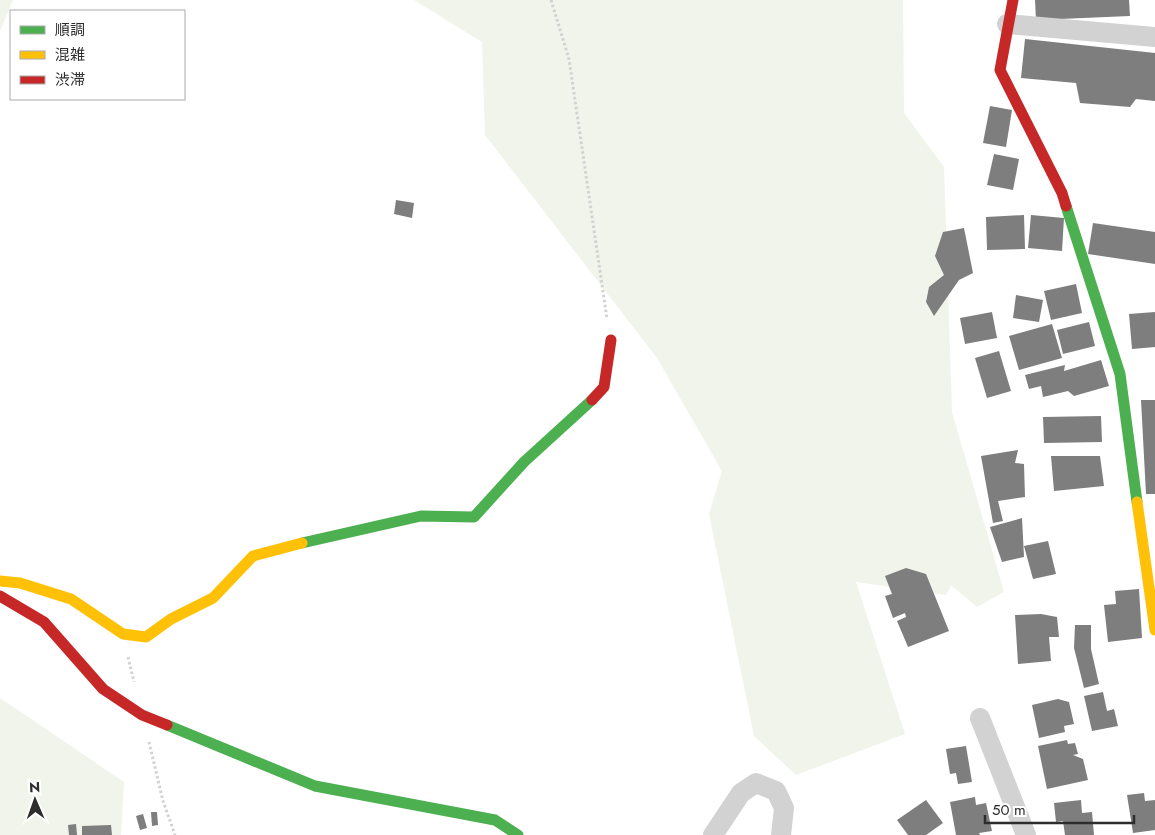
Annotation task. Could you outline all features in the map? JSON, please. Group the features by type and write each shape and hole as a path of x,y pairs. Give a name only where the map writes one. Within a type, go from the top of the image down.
{"street":[{"path":"1013,0 1007,24 1000,70 1062,193 1120,374 1155,630"},
{"path":"1007,24 1155,38"},
{"path":"0,581 20,584 71,599 123,634 146,637 171,619 213,598 253,556 286,546 421,516 474,517 524,462 584,410 604,387 611,340"},
{"path":"0,596 44,622 103,689 142,715 314,786 495,820 518,835"},
{"path":"980,718 1026,835"},
{"path":"713,835 741,793 756,783 776,791 784,808 781,835"}],"path":[{"path":"551,0 569,59 611,340"}],"shaded area":[{"path":"0,0 13,0 0,31"},
{"path":"414,0 903,0 904,113 944,167 952,412 1004,592 977,607 951,585 946,595 856,582 905,734 796,775 754,736 709,514 722,471 657,358 485,135 482,42"},
{"path":"0,698 124,782 121,835 0,835"}],"building":[{"path":"1035,0 1129,0 1130,16 1036,20"},
{"path":"1025,39 1155,53 1155,101 1136,99 1130,107 1080,103 1076,83 1021,78"},
{"path":"990,106 1012,110 1006,147 983,143"},
{"path":"994,154 1019,159 1013,190 987,185"},
{"path":"396,200 414,203 412,218 394,214"},
{"path":"1024,215 1025,249 987,250 986,217"},
{"path":"1031,215 1064,218 1062,251 1028,248"},
{"path":"1093,223 1155,232 1155,264 1088,254"},
{"path":"964,228 973,273 959,280 934,316 926,302 929,287 944,275 935,256 943,232"},
{"path":"1076,284 1082,313 1051,320 1044,291"},
{"path":"1016,295 1043,300 1039,322 1013,318"},
{"path":"992,312 997,338 965,344 960,318"},
{"path":"1155,312 1155,347 1132,349 1129,314"},
{"path":"1089,322 1095,346 1063,354 1057,330"},
{"path":"1052,324 1062,358 1019,370 1009,336"},
{"path":"999,351 1011,391 987,398 975,358"},
{"path":"1101,360 1109,386 1074,396 1068,391 1043,397 1041,386 1029,389 1025,375 1065,365 1064,371"},
{"path":"1141,400 1155,400 1155,494 1146,494"},
{"path":"1101,416 1102,442 1044,443 1043,417"},
{"path":"1018,450 1015,463 1024,464 1025,497 998,501 1003,521 993,523 981,456"},
{"path":"1051,456 1100,456 1104,486 1054,491"},
{"path":"1022,518 1024,557 1002,562 990,527"},
{"path":"1048,541 1056,574 1033,579 1024,546"},
{"path":"906,568 926,574 949,631 908,647 897,621 906,617 905,613 893,618 885,596 892,594 885,576"},
{"path":"1139,589 1142,638 1108,642 1104,605 1116,604 1115,591"},
{"path":"1041,614 1057,617 1059,637 1049,637 1051,661 1018,664 1015,615"},
{"path":"1075,625 1091,625 1091,649 1099,684 1084,688 1074,648"},
{"path":"1103,692 1107,711 1114,709 1118,726 1092,731 1084,696"},
{"path":"1058,699 1069,702 1074,724 1064,726 1065,732 1039,738 1032,705"},
{"path":"1067,740 1068,744 1075,743 1078,754 1073,755 1083,759 1088,780 1047,789 1038,746"},
{"path":"966,746 972,782 958,784 956,773 950,774 946,749"},
{"path":"1144,793 1145,801 1155,800 1155,830 1133,833 1127,795"},
{"path":"975,797 976,805 986,803 992,831 979,833 980,835 956,835 950,802"},
{"path":"926,800 943,823 926,835 908,835 897,820"},
{"path":"1081,800 1082,813 1092,812 1094,835 1065,835 1063,821 1056,822 1054,803"},
{"path":"151,812 157,812 158,825 152,826"},
{"path":"143,814 147,828 140,830 136,816"},
{"path":"76,824 77,835 69,835 68,825"},
{"path":"111,825 112,835 82,835 82,826"}],"traffic: fast":[{"path":"1066,206 1120,374 1137,502"},
{"path":"302,543 421,516 474,517 524,462 592,400"},
{"path":"167,725 315,786 495,820 518,835"}],"traffic: slow":[{"path":"1137,502 1155,630"},
{"path":"0,581 20,583 71,599 123,634 146,637 171,619 213,598 253,556 302,543"}],"traffic: jam":[{"path":"1013,0 1000,70 1062,193 1066,206"},
{"path":"592,400 604,387 611,340"},
{"path":"0,596 44,622 103,689 142,715 167,725"}]}
